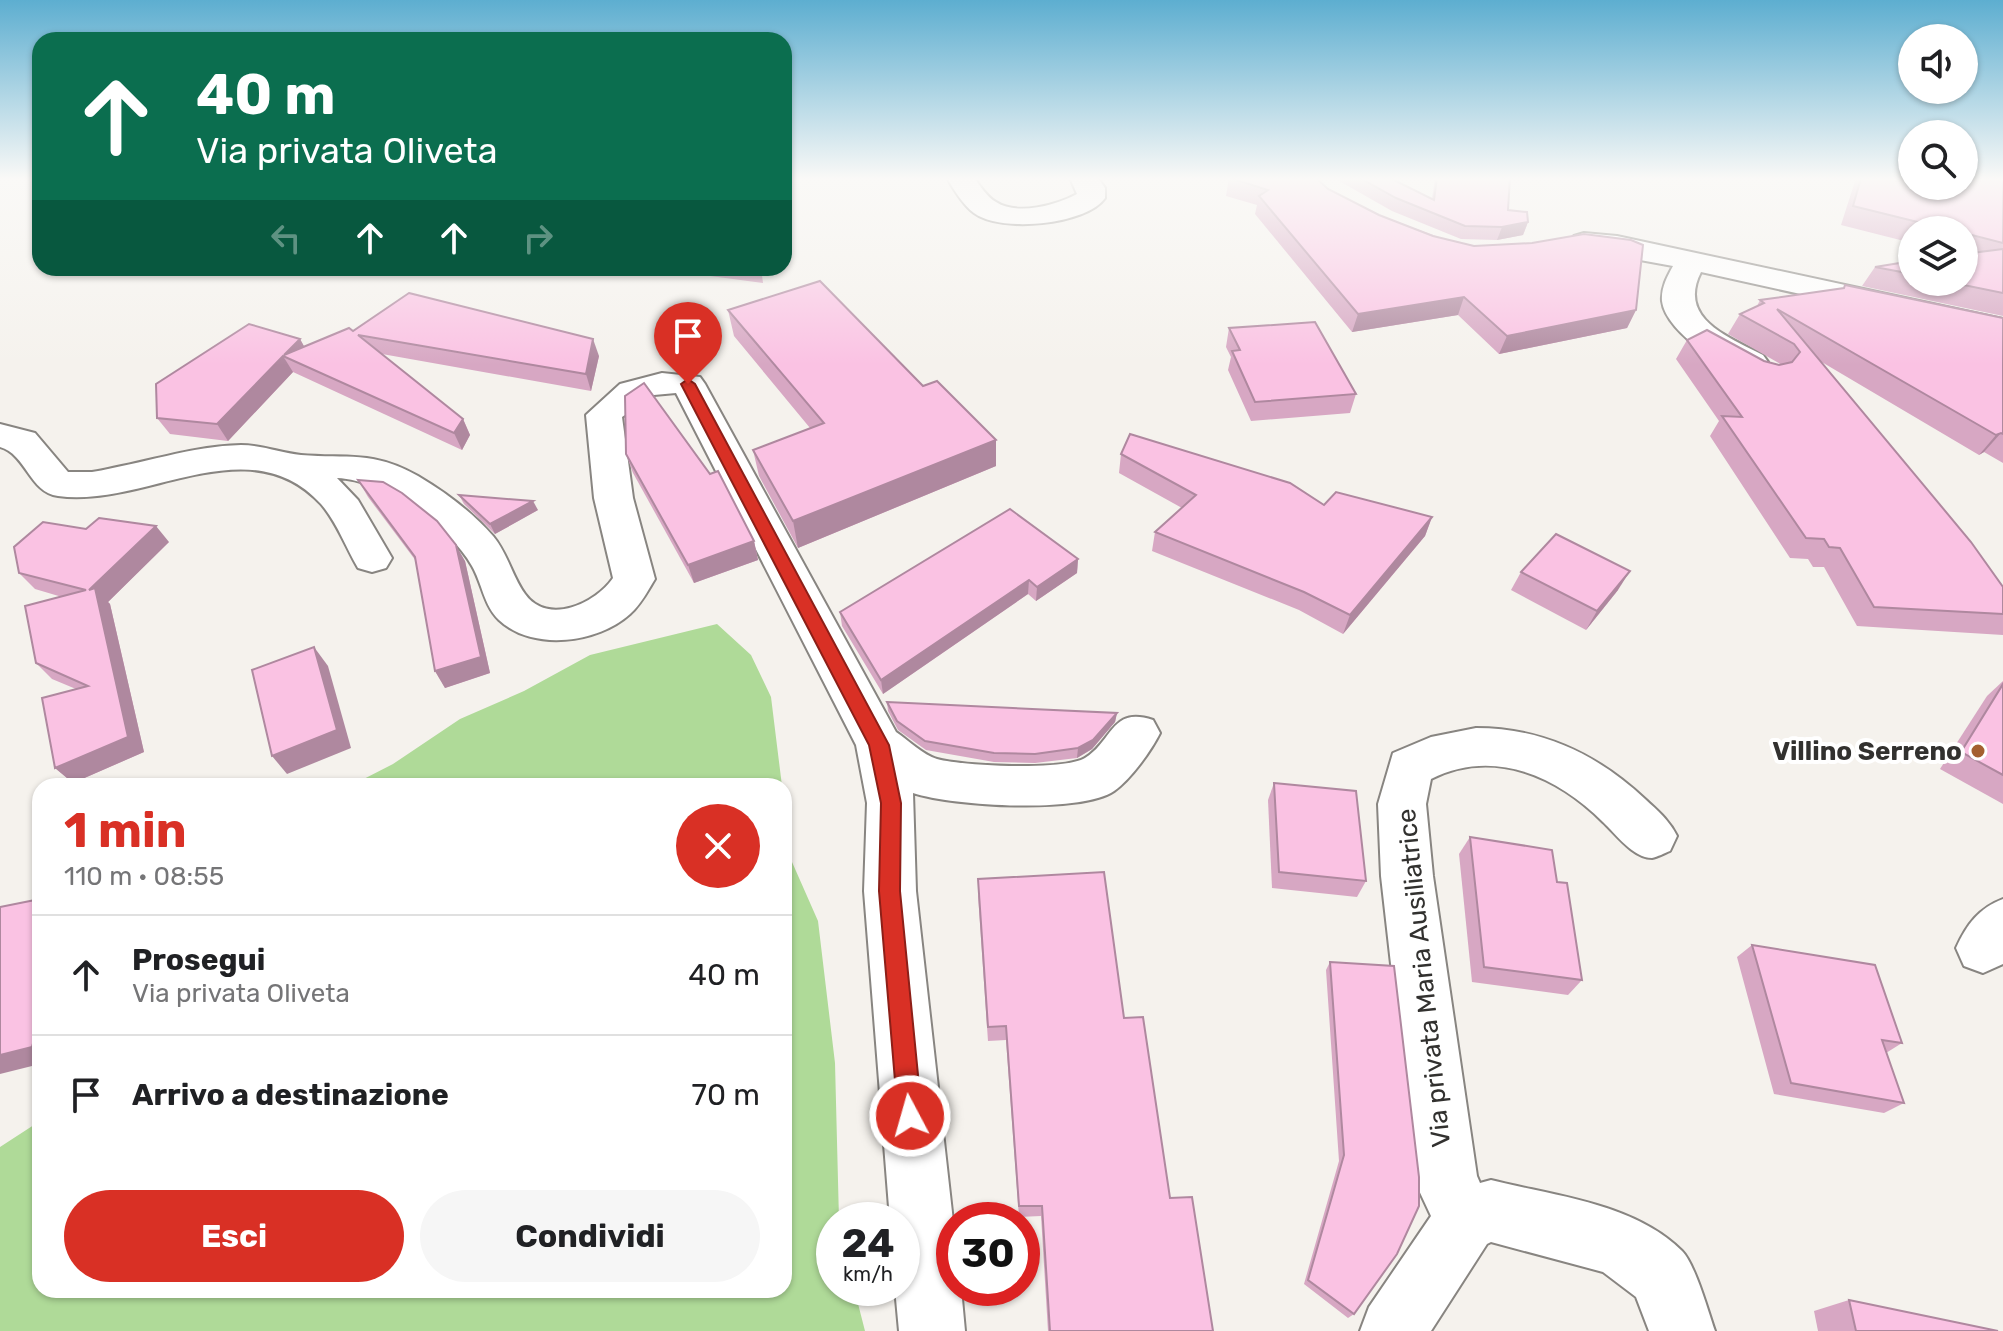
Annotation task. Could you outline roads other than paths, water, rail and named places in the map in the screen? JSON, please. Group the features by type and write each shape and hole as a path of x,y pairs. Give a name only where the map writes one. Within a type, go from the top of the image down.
{"street":[{"path":"1552,242 1617,245 2003,329"},
{"path":"1690,263 1677,290 1676,304 1681,316 1699,333 1767,372"},
{"path":"0,435 22,441 58,484 77,486 118,483 243,455 300,467 329,465 374,471 437,506 467,531 488,558 513,610 535,622 564,626 594,618 625,599 634,579 620,534 604,444 604,415 622,395 650,383 688,384 879,745 891,803 890,891 932,1331"},
{"path":"300,467 334,494 372,558"},
{"path":"879,745 925,777 1015,788 1097,777 1137,733"},
{"name":"Via privata Maria Ausiliatrice","path":"1466,1219 1447,1184 1407,876 1402,804 1410,767 1435,752 1476,744 1523,751 1588,779 1652,836"},
{"path":"1393,1331 1466,1219 1491,1211 1619,1244 1661,1275 1682,1331"}],"place":[{"name":"Villino Serreno","path":"1978,751"}]}
